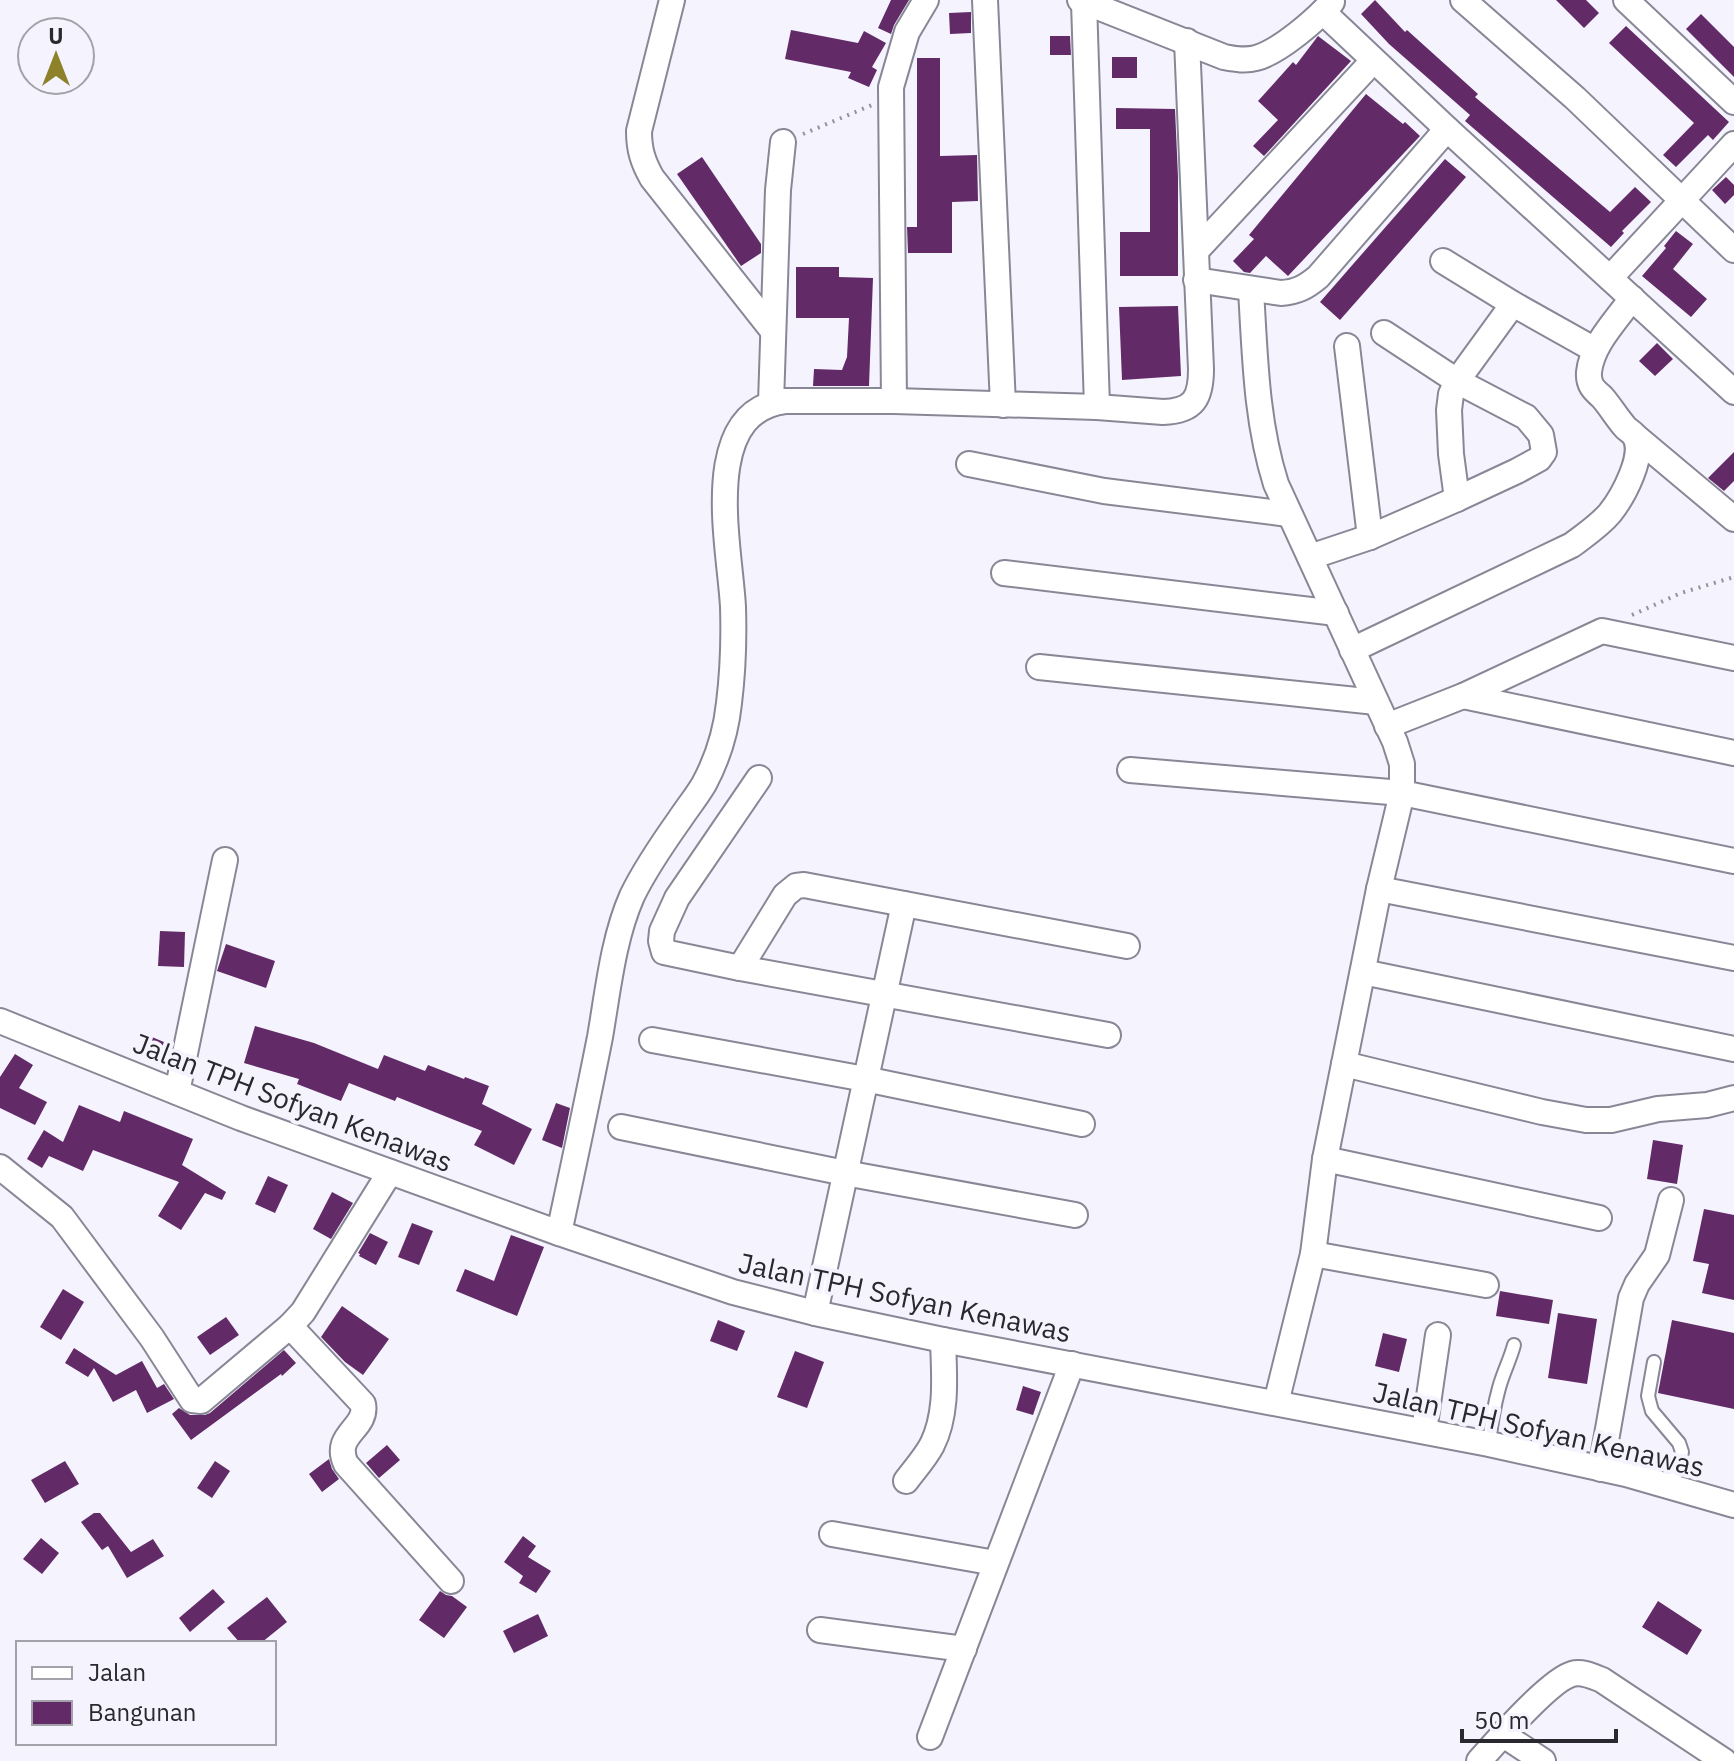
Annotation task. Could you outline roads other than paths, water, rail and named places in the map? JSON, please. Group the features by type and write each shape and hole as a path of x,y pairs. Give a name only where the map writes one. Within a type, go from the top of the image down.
{"street":[{"path":"672,0 639,131 639,150 652,178 773,331"},
{"path":"894,401 891,87 907,32 926,0"},
{"path":"985,0 1003,405"},
{"path":"1463,0 1575,98 1734,250"},
{"path":"1626,0 1734,102"},
{"path":"1097,407 1082,1 1224,57 1239,60 1257,58 1273,51 1328,6 1373,61 1734,392"},
{"path":"559,1233 623,920 648,868 703,785 726,727 733,635 726,467 740,428 750,415 771,403 799,401 894,401 1174,412 1191,404 1199,395 1201,369 1187,41"},
{"path":"1196,251 1373,61"},
{"path":"1196,280 1251,290 1291,292 1308,285 1447,129"},
{"path":"771,403 778,190 783,142"},
{"path":"1610,278 1734,144"},
{"path":"1443,261 1595,350"},
{"path":"1251,290 1260,418 1266,454 1288,514 1395,742 1402,764 1402,793 1379,889 1325,1159 1313,1254 1276,1403"},
{"path":"1632,298 1595,350 1589,373 1590,385 1626,428 1734,519"},
{"path":"1457,499 1451,454 1451,394 1457,381 1513,304"},
{"path":"1310,557 1370,537 1457,499 1517,471 1539,459 1544,452 1541,435 1526,417 1457,381 1384,333"},
{"path":"1347,346 1370,537"},
{"path":"1352,650 1572,545 1595,528 1611,512 1635,470 1635,436"},
{"path":"969,464 1104,491 1288,514"},
{"path":"1004,573 1336,613"},
{"path":"1387,726 1463,696 1602,631 1734,658"},
{"path":"1039,667 1376,702"},
{"path":"1463,696 1734,753"},
{"path":"1130,770 1402,793 1734,861"},
{"path":"759,778 677,898 665,923 661,941 664,952 1108,1035"},
{"path":"177,1092 225,860"},
{"path":"740,968 785,895 796,886 804,885 1127,946"},
{"path":"1379,889 1734,958"},
{"path":"815,1313 904,904"},
{"path":"1363,972 1734,1049"},
{"name":"Jalan TPH Sofyan Kenawas","path":"0,1021 241,1118 733,1292 943,1340 1489,1444 1672,1486 1734,1505"},
{"path":"652,1040 865,1079 1082,1124"},
{"path":"1344,1064 1586,1120 1611,1120 1658,1109 1707,1105 1734,1098"},
{"path":"621,1127 845,1173 1075,1215"},
{"path":"1325,1159 1599,1218"},
{"path":"0,1167 62,1217 152,1338 192,1400 201,1401 303,1312 390,1172"},
{"path":"1601,1469 1631,1298 1657,1255 1671,1200"},
{"path":"1313,1254 1486,1285"},
{"path":"290,1326 363,1404 363,1416 342,1448 346,1464 451,1581"},
{"path":"1424,1431 1438,1335"},
{"path":"906,1481 928,1452 938,1427 944,1400 943,1340"},
{"path":"930,1737 1072,1364"},
{"path":"832,1534 995,1563"},
{"path":"820,1630 964,1649"},
{"path":"1479,1761 1502,1734 1564,1678 1575,1673 1602,1680 1724,1761"},
{"path":"1502,1734 1543,1761"}],"lane":[{"path":"1489,1444 1493,1409 1514,1345"},
{"path":"1654,1362 1648,1396 1652,1411 1679,1443 1682,1452 1672,1486"}]}
